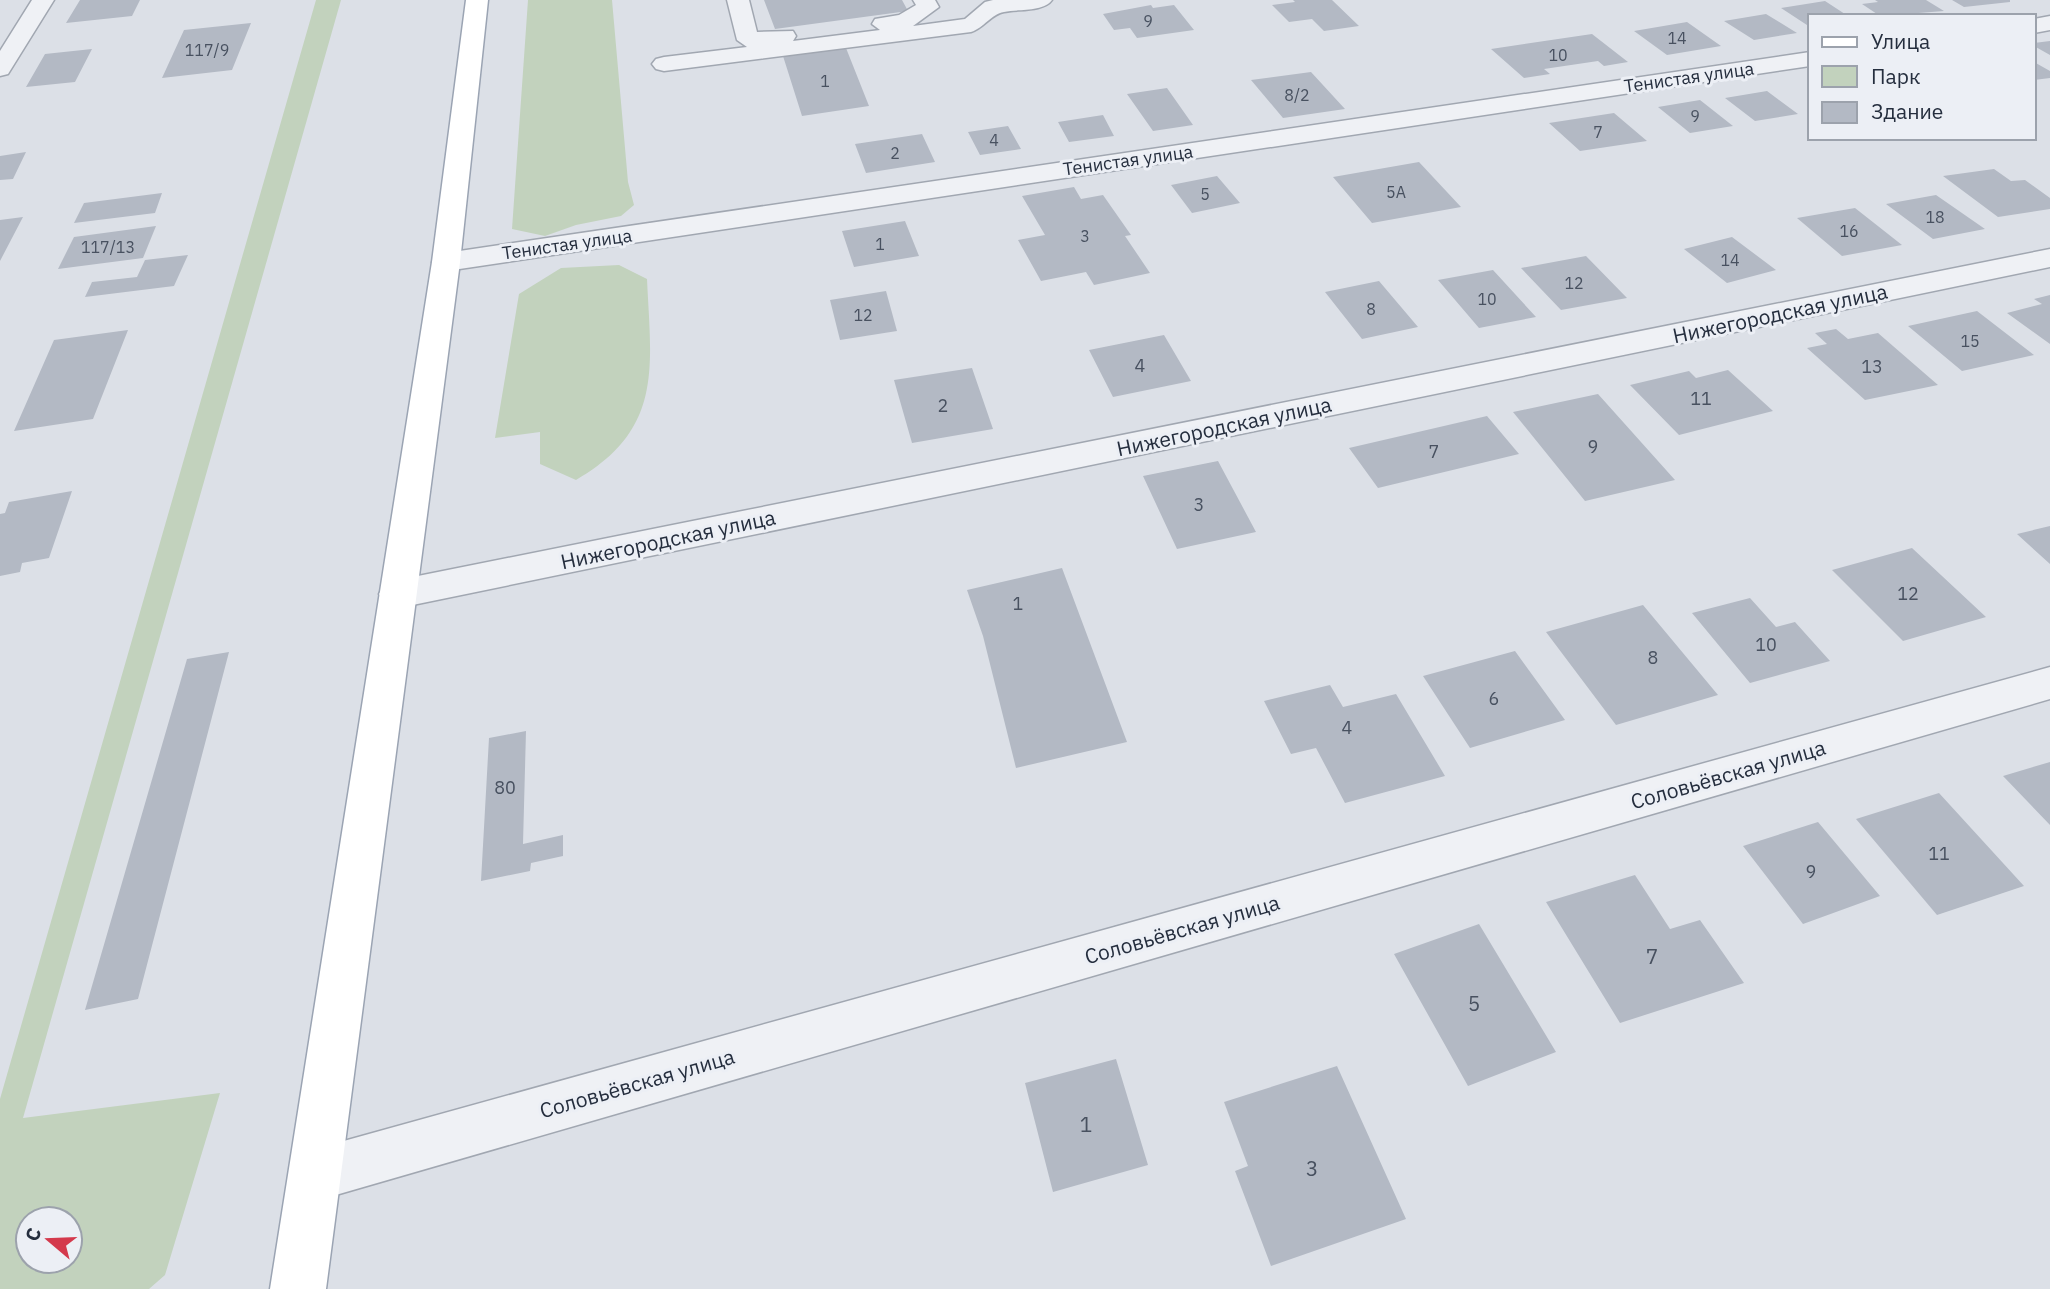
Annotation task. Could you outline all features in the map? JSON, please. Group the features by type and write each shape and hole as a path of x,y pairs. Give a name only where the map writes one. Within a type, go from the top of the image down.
{"main road":[{"path":"298,1289 446,262 477,0"}],"street":[{"path":"0,69 43,0"},
{"path":"738,0 748,40 905,21 928,7 924,0"},
{"path":"664,64 971,25 993,7 1041,0"},
{"name":"Тенистая улица","path":"446,262 1808,59"},
{"name":"Нижегородская улица","path":"398,594 2050,258"},
{"name":"Соловьёвская улица","path":"315,1175 2050,683"}],"green space":[{"path":"316,0 341,0 23,1118 220,1093 165,1275 149,1289 0,1289 0,1099"},
{"path":"528,0 612,0 628,182 634,205 621,216 576,225 545,236 512,229"},
{"path":"619,265 647,279 650,340 646,393 638,417 625,439 604,460 576,480 540,464 540,432 495,438 519,294 561,268"}],"building":[{"path":"80,0 140,0 132,16 66,23"},
{"path":"764,0 902,0 908,11 775,29"},
{"path":"1293,0 1332,0 1359,26 1324,31 1312,19 1289,22 1272,5 1295,2"},
{"path":"1875,0 1926,0 1944,11 1877,14 1862,4 1878,2"},
{"path":"1952,0 2010,0 2010,2 1964,7"},
{"path":"1825,1 1845,14 1808,14 1808,26 1781,8"},
{"path":"1151,5 1153,8 1174,5 1194,30 1137,38 1130,28 1114,30 1103,14"},
{"path":"1766,14 1797,33 1754,40 1724,21"},
{"path":"1687,22 1721,46 1667,55 1634,31"},
{"path":"251,23 232,70 162,78 184,30"},
{"path":"1592,34 1628,62 1604,66 1598,61 1544,69 1550,74 1524,78 1491,49"},
{"path":"2050,41 2050,55 2036,47 2036,43"},
{"path":"846,48 869,106 802,116 783,56"},
{"path":"92,49 75,82 26,87 45,54"},
{"path":"2036,63 2050,71 2050,78 2036,80"},
{"path":"1311,72 1345,109 1283,118 1251,80"},
{"path":"1167,88 1193,125 1153,131 1127,94"},
{"path":"1767,91 1798,114 1755,121 1725,98"},
{"path":"1700,100 1733,126 1690,133 1658,107"},
{"path":"1614,113 1647,141 1580,151 1549,123"},
{"path":"1103,115 1114,136 1069,142 1058,122"},
{"path":"1008,126 1021,149 980,155 968,132"},
{"path":"922,134 935,162 866,173 855,144"},
{"path":"26,152 13,179 0,180 0,156"},
{"path":"1419,162 1461,207 1372,223 1333,177"},
{"path":"1994,169 2011,181 2025,180 2050,198 2050,209 1998,217 1943,176"},
{"path":"1217,176 1240,203 1192,213 1171,185"},
{"path":"1074,187 1081,199 1103,195 1131,235 1125,236 1150,273 1094,285 1086,272 1041,281 1018,240 1045,235 1022,196"},
{"path":"162,193 155,213 74,223 84,203"},
{"path":"1936,195 1985,229 1933,239 1886,204"},
{"path":"1855,208 1902,245 1842,256 1797,218"},
{"path":"23,217 0,261 0,220"},
{"path":"905,221 919,256 854,267 842,231"},
{"path":"156,226 143,258 58,269 74,237"},
{"path":"1732,237 1776,270 1727,283 1684,249"},
{"path":"188,255 174,286 85,297 92,282 137,277 145,260"},
{"path":"1586,256 1627,298 1561,310 1521,268"},
{"path":"1493,270 1536,317 1479,328 1438,280"},
{"path":"1379,281 1418,327 1362,339 1325,292"},
{"path":"886,291 897,331 840,340 830,300"},
{"path":"2050,295 2050,344 2007,313 2042,304 2034,299"},
{"path":"1977,311 2034,355 1962,371 1908,326"},
{"path":"1836,329 1848,339 1878,333 1938,385 1865,400 1807,348 1827,344 1815,333"},
{"path":"128,330 93,419 14,431 54,340"},
{"path":"1164,335 1191,381 1113,397 1089,350"},
{"path":"972,368 993,429 912,443 894,380"},
{"path":"1728,370 1773,411 1679,435 1630,385 1689,371 1696,378"},
{"path":"1598,394 1675,480 1585,501 1513,412"},
{"path":"1487,416 1519,454 1378,488 1349,448"},
{"path":"1218,461 1256,532 1177,549 1143,476"},
{"path":"72,491 49,558 22,563 20,572 0,576 0,514 5,513 9,502"},
{"path":"2050,526 2050,564 2017,534"},
{"path":"1912,548 1986,617 1903,641 1832,570"},
{"path":"1062,568 1127,742 1016,768 983,636 967,590"},
{"path":"1750,598 1776,627 1795,622 1830,661 1750,683 1692,613"},
{"path":"1643,605 1718,695 1616,725 1546,632"},
{"path":"1515,651 1565,720 1470,748 1423,676"},
{"path":"229,652 138,999 85,1010 187,659"},
{"path":"1330,685 1343,707 1396,694 1445,776 1345,803 1316,748 1291,754 1264,701"},
{"path":"526,731 523,844 563,835 563,856 531,863 530,871 481,881 489,738"},
{"path":"2050,762 2050,825 2003,776"},
{"path":"1939,793 2024,886 1937,915 1856,819"},
{"path":"1818,822 1880,896 1803,924 1743,846"},
{"path":"1635,875 1670,929 1700,920 1744,983 1620,1023 1546,902"},
{"path":"1479,924 1556,1052 1468,1086 1394,954"},
{"path":"1116,1059 1148,1165 1053,1192 1025,1083"},
{"path":"1337,1066 1406,1219 1271,1266 1235,1171 1248,1166 1224,1102"}]}
